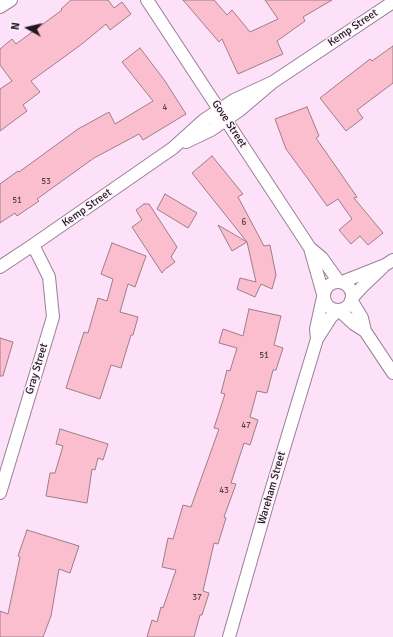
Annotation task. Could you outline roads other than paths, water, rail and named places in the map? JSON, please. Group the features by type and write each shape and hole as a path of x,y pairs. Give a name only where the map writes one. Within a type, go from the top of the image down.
{"street":[{"path":"0,7 10,0"},
{"name":"Gove Street","path":"147,0 310,248 322,258 340,282"},
{"name":"Kemp Street","path":"0,267 173,148 211,130 234,100 273,82 393,2"},
{"name":"Gray Street","path":"0,493 53,317 49,277 33,245"},
{"name":"Gove Street","path":"310,248 323,296"},
{"path":"365,331 339,311 329,308 323,296 325,290 330,284 340,282 389,262"},
{"path":"339,311 347,307 362,287 389,262"},
{"path":"340,282 350,289 352,299 362,318 365,331 393,373"},
{"name":"Wareham Street","path":"317,339 316,329 323,296"},
{"name":"Wareham Street","path":"229,637 317,339 331,317 339,311"}]}
